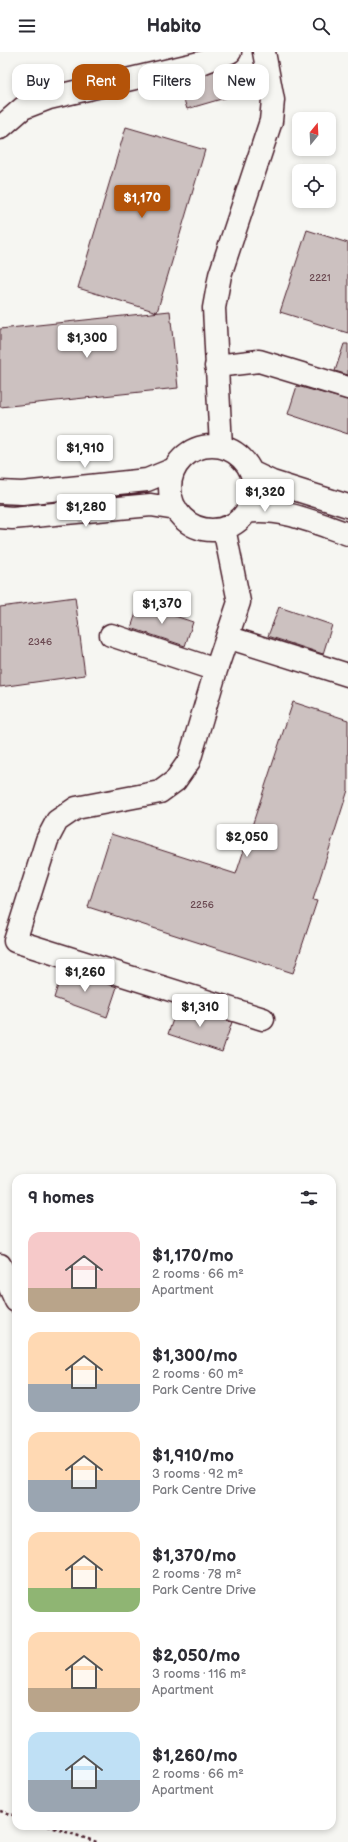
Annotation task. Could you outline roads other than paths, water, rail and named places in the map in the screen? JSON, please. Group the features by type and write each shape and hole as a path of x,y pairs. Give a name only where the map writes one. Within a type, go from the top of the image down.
{"street":[{"path":"0,128 23,108 50,98 204,62 230,52"},
{"path":"221,446 214,308 220,275 271,121 273,100 264,52"},
{"path":"216,366 259,361 348,388"},
{"path":"207,446 221,446 234,452 244,461 251,472 254,486 252,500 246,512 237,522 224,528 210,530 197,527 185,520 176,509 170,496 170,482 174,469 182,458 194,449 207,446"},
{"path":"0,492 22,493 147,480 174,469"},
{"path":"251,472 272,482 348,506"},
{"path":"0,517 12,518 151,505 176,509"},
{"path":"246,512 262,510 284,513 348,534"},
{"path":"224,528 239,602 216,670 189,761 175,781 160,792 76,808 57,821 47,840 8,939 264,1019"},
{"path":"111,635 216,670"},
{"path":"227,637 348,675"},
{"path":"0,1265 12,1292"}]}
